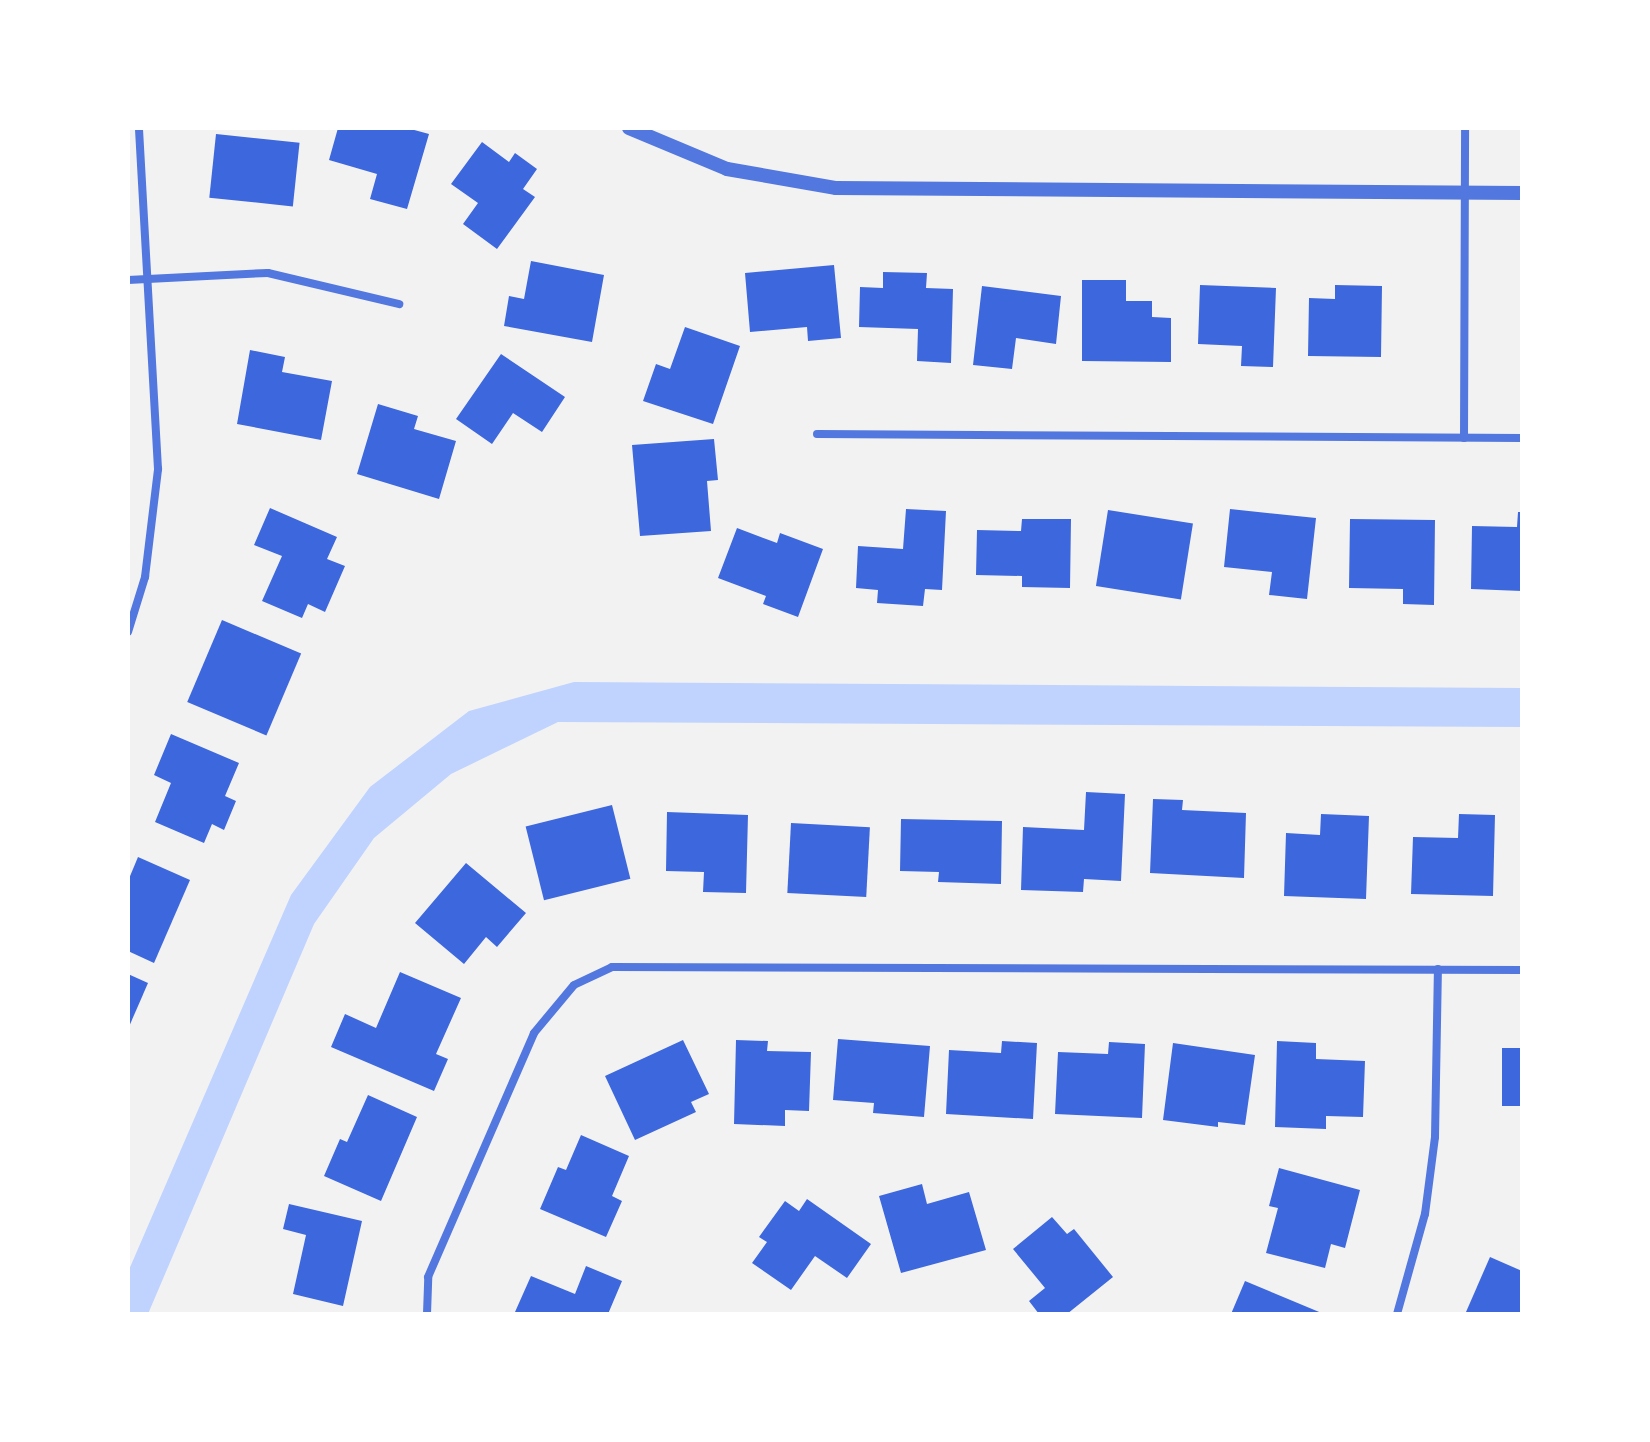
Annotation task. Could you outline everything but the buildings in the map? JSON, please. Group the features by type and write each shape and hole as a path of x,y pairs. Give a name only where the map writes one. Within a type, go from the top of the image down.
{"street":[{"path":"128,632 156,513 139,128"},
{"path":"629,128 727,169 836,188 1522,193"},
{"path":"1464,438 1465,128"},
{"path":"128,280 268,273 399,304"},
{"path":"817,434 1522,438"},
{"path":"427,1314 428,1277 544,1015 574,985 592,975 633,964 1522,970"},
{"path":"1397,1314 1425,1214 1435,1137 1438,969"}],"water":[{"path":"574,682 1522,688 1522,727 558,722 451,774 374,838 314,924 148,1314 128,1314 128,1272 291,895 370,787 469,711"}]}
